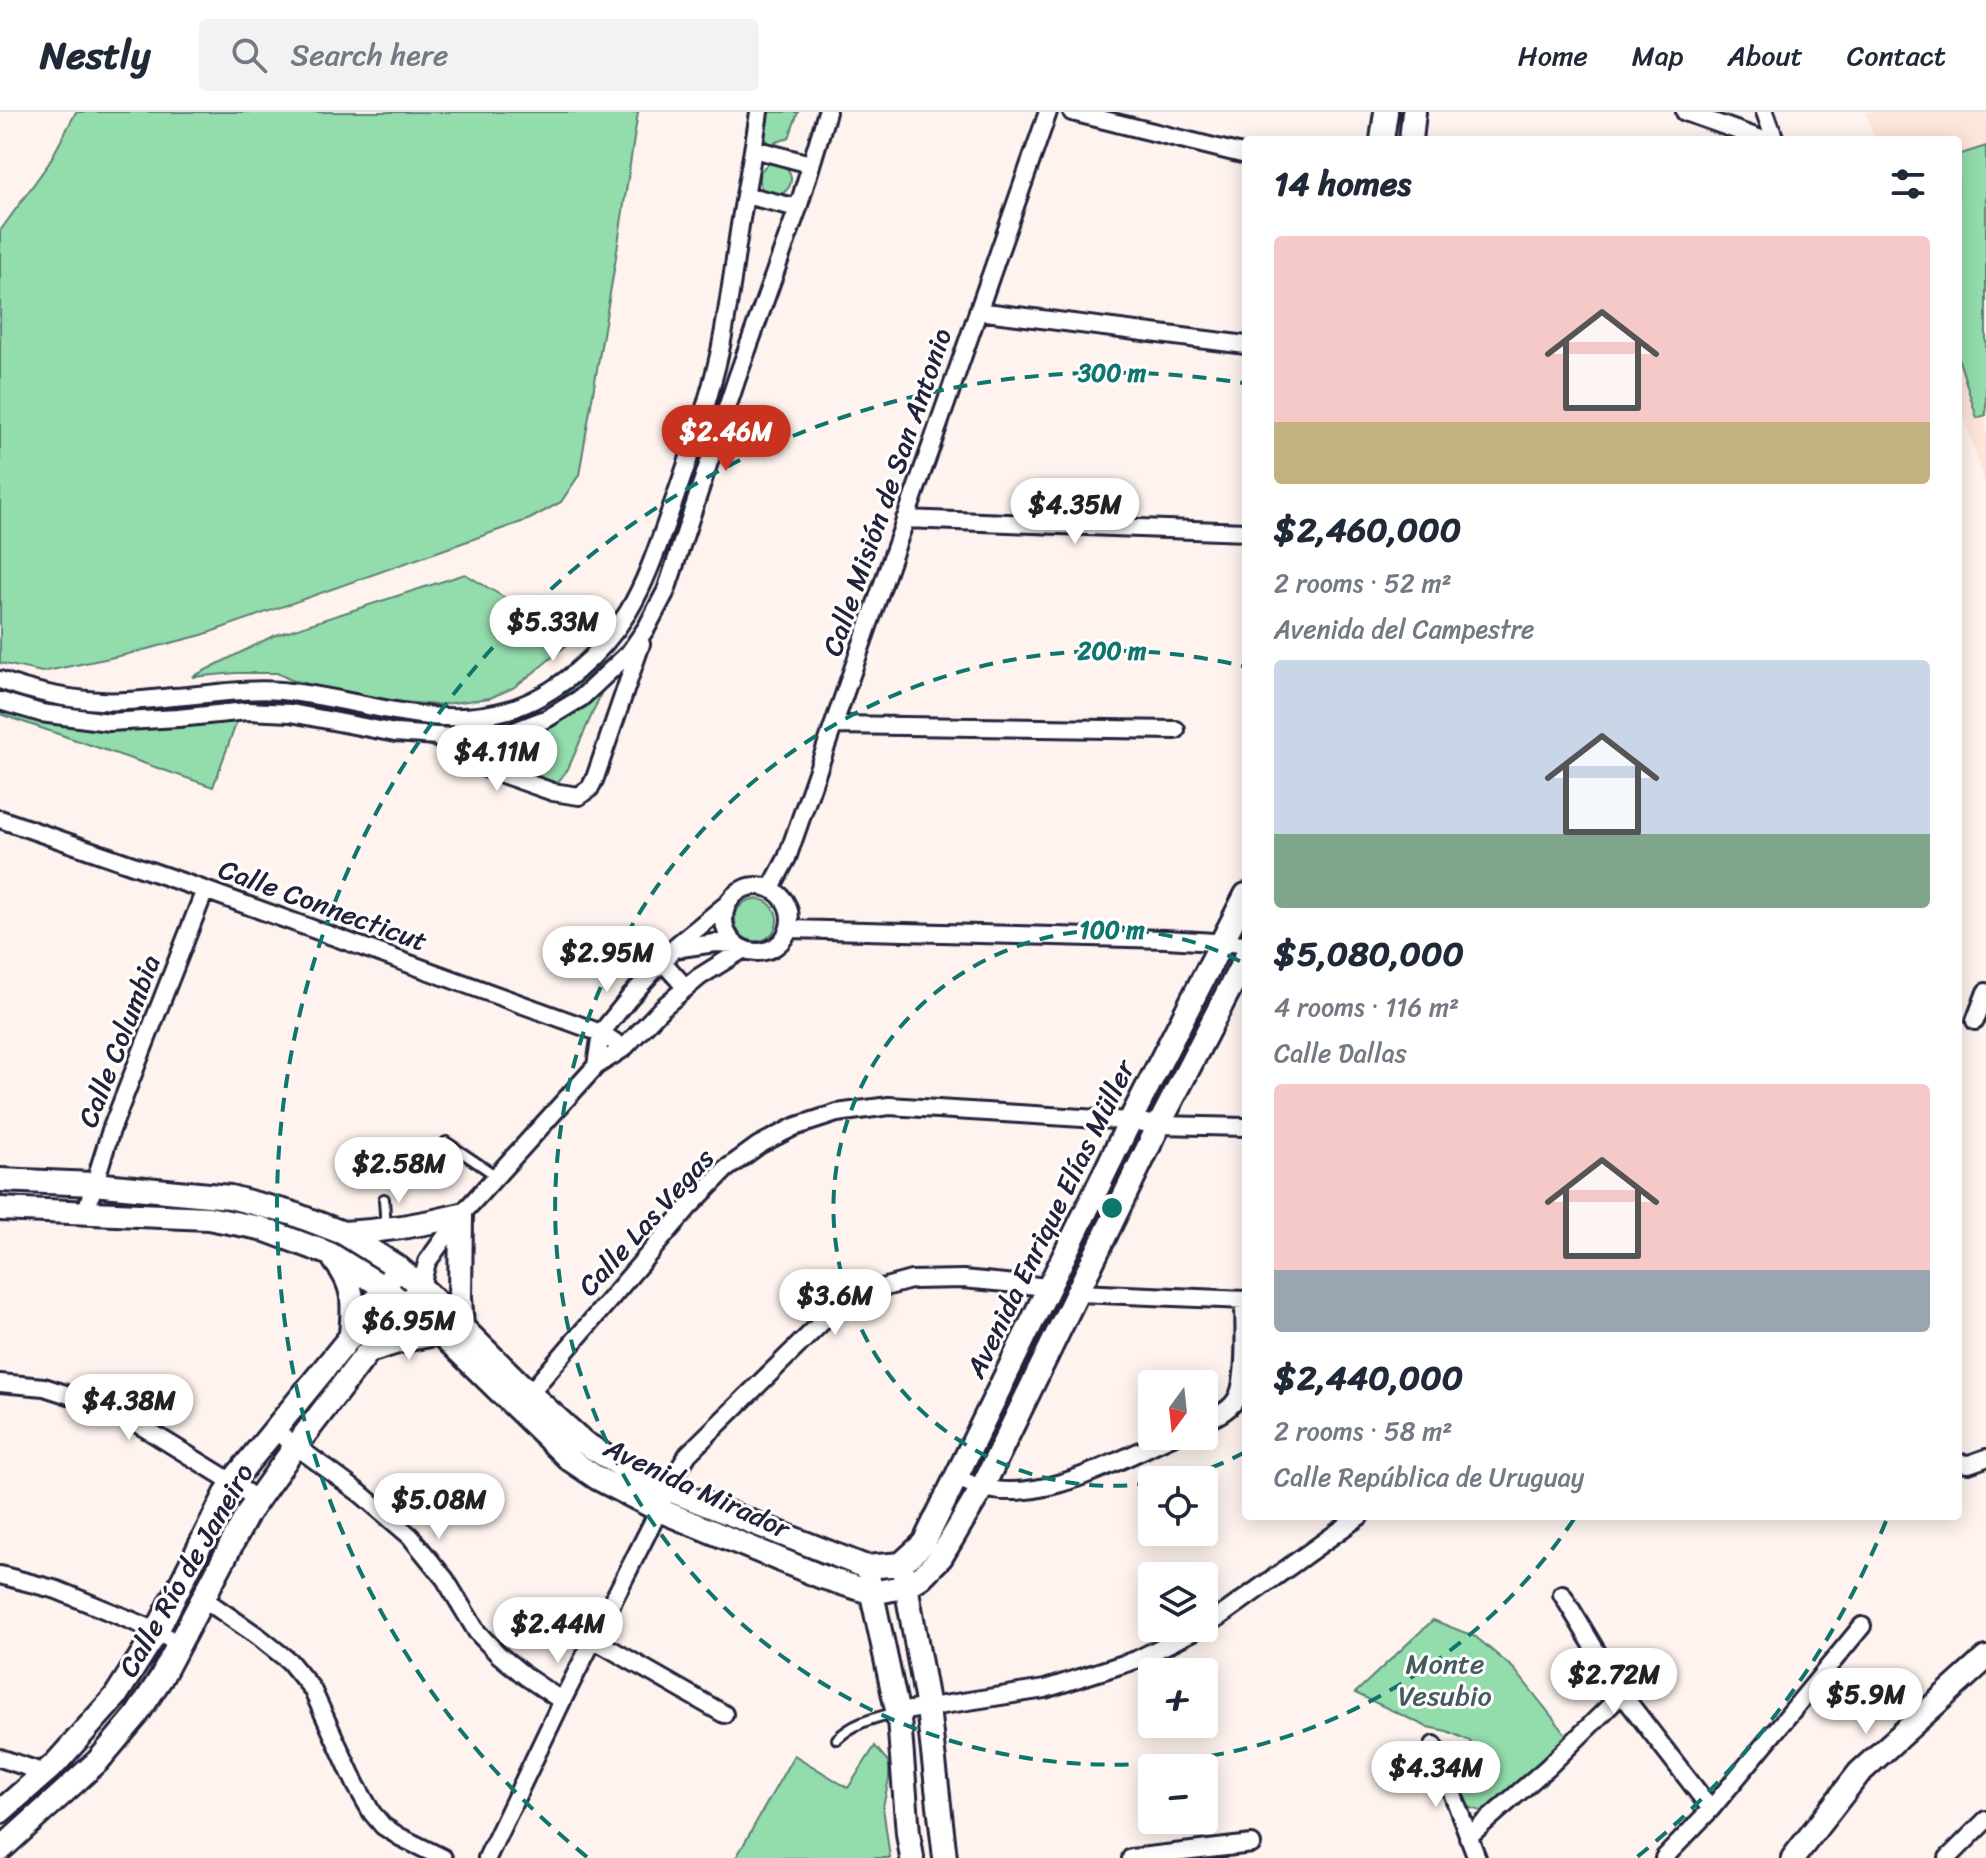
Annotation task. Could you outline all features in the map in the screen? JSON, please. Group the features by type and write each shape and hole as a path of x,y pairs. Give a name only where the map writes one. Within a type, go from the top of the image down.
{"main road":[{"path":"1383,136 1386,112"},
{"path":"1411,136 1414,112"},
{"name":"Avenida Enrique Elías Müller","path":"1242,903 1130,1121 957,1478 904,1575 921,1577 941,1557 982,1488 1159,1125 1242,965"},
{"name":"Avenida Mirador","path":"0,1180 93,1184 230,1197 291,1213 343,1233 399,1268 421,1287 451,1329 523,1401 569,1459 597,1478 659,1510 822,1577 873,1593"},
{"name":"Avenida Mirador","path":"0,1209 208,1218 260,1228 330,1254 406,1305 451,1329"},
{"path":"343,1233 386,1230 461,1215 460,1286 451,1329 368,1352"},
{"path":"330,1254 346,1275 353,1295 351,1336"},
{"name":"Calle Río de Janeiro","path":"0,1812 56,1763 115,1697 157,1631 232,1482 351,1336 399,1268"},
{"name":"Calle Río de Janeiro","path":"0,1850 98,1761 136,1716 161,1678 248,1513 295,1447 421,1287"},
{"name":"Avenida Mirador","path":"523,1401 626,1469 667,1489 866,1567 904,1575"},
{"path":"866,1567 898,1712 907,1847"},
{"path":"873,1593 904,1575 928,1708 945,1858"},
{"path":"1793,1858 1859,1773 1986,1658"}],"street":[{"path":"0,680 49,695 102,701 249,690 278,691 436,716 507,710 540,698 587,661 610,636 628,611 657,548 713,380 759,112"},
{"path":"0,701 41,713 96,721 178,718 247,711 291,713 395,733 479,739 512,732 548,718 581,698 629,653 666,591 798,208 827,112"},
{"name":"Calle Misión de San Antonio","path":"771,888 787,858 1048,112"},
{"path":"1072,112 1242,154"},
{"path":"1685,112 1753,136"},
{"path":"1765,112 1774,136"},
{"path":"754,149 810,164"},
{"path":"745,195 798,208"},
{"path":"978,311 1242,344"},
{"path":"905,519 1242,532"},
{"path":"641,584 666,591"},
{"path":"437,737 471,763 553,792 579,796 585,793 595,778 647,627"},
{"path":"175,697 178,718"},
{"path":"395,733 399,712"},
{"path":"834,725 1176,730"},
{"name":"Calle Connecticut","path":"0,819 601,1033 624,1048"},
{"path":"667,955 715,943 755,952 776,947 790,929 791,919 786,901 771,888 751,886 733,895 727,904 724,925 728,935 739,946"},
{"name":"Calle Columbia","path":"86,1211 111,1130 205,890"},
{"path":"596,1066 601,1033 630,997 667,955 727,904"},
{"path":"790,929 1166,939 1242,944"},
{"name":"Calle Río de Janeiro","path":"421,1287 427,1262 461,1215 596,1066 624,1048 662,1008 739,946"},
{"path":"667,955 686,988"},
{"path":"1981,1023 1986,992"},
{"name":"Calle Las Vegas","path":"523,1401 688,1208 726,1169 759,1145 794,1127 837,1113 889,1106 1159,1125 1242,1127"},
{"path":"399,1268 427,1262"},
{"path":"487,1858 667,1489 688,1454 822,1322 847,1302 874,1290 911,1280 963,1279 1049,1287"},
{"path":"1078,1293 1242,1300"},
{"path":"0,1383 44,1387 115,1410 257,1500"},
{"path":"1218,1414 1237,1400 1242,1388"},
{"path":"274,1430 361,1494 410,1536 445,1579 477,1632 507,1661 562,1701"},
{"path":"957,1478 982,1488 1040,1489 1083,1476 1142,1450"},
{"path":"1962,1463 1986,1458"},
{"path":"1218,1618 1354,1520"},
{"path":"0,1575 57,1590 157,1631 179,1645"},
{"path":"1562,1594 1622,1694 1711,1809"},
{"path":"204,1599 289,1661 312,1689 356,1785 383,1826 443,1858"},
{"path":"1664,1858 1711,1809 1862,1626"},
{"path":"593,1639 724,1714"},
{"path":"898,1712 1045,1689 1136,1660 1172,1642"},
{"path":"1468,1837 1548,1767 1622,1694"},
{"path":"1434,1745 1477,1858"},
{"path":"0,1758 45,1773"},
{"path":"1948,1858 1986,1820"},
{"path":"1131,1858 1252,1844"}],"lane":[{"path":"446,1142 495,1175"},
{"path":"384,1199 386,1230"},
{"path":"837,1739 865,1720 898,1712"}],"shaded area":[{"path":"1866,112 1986,112 1986,486 1962,411 1962,136 1874,136"}],"green space":[{"path":"76,112 638,112 579,475 561,502 530,519 202,635 42,672 0,663 0,231 49,163"},
{"path":"761,112 798,112 789,138 770,144 759,129"},
{"path":"1986,146 1986,415 1977,418 1962,370 1962,154"},
{"path":"775,163 786,168 791,179 786,190 775,195 764,190 759,179 764,168"},
{"path":"465,574 574,639 513,688 490,698 437,705 380,700 291,680 277,673 192,677 273,636"},
{"path":"621,648 568,769 554,787 475,767 419,741 446,741 523,722 550,707"},
{"path":"4,701 85,717 241,710 213,787 0,714"},
{"path":"756,899 771,905 777,920 771,935 756,941 741,935 735,920 741,905"},
{"name":"Monte Vesubio","path":"1433,1620 1476,1637 1514,1669 1568,1737 1494,1807 1481,1811 1470,1808 1460,1787 1476,1767 1470,1741 1427,1727 1355,1693"},
{"path":"875,1746 889,1763 883,1807 890,1858 736,1858 794,1755 848,1788"}]}
